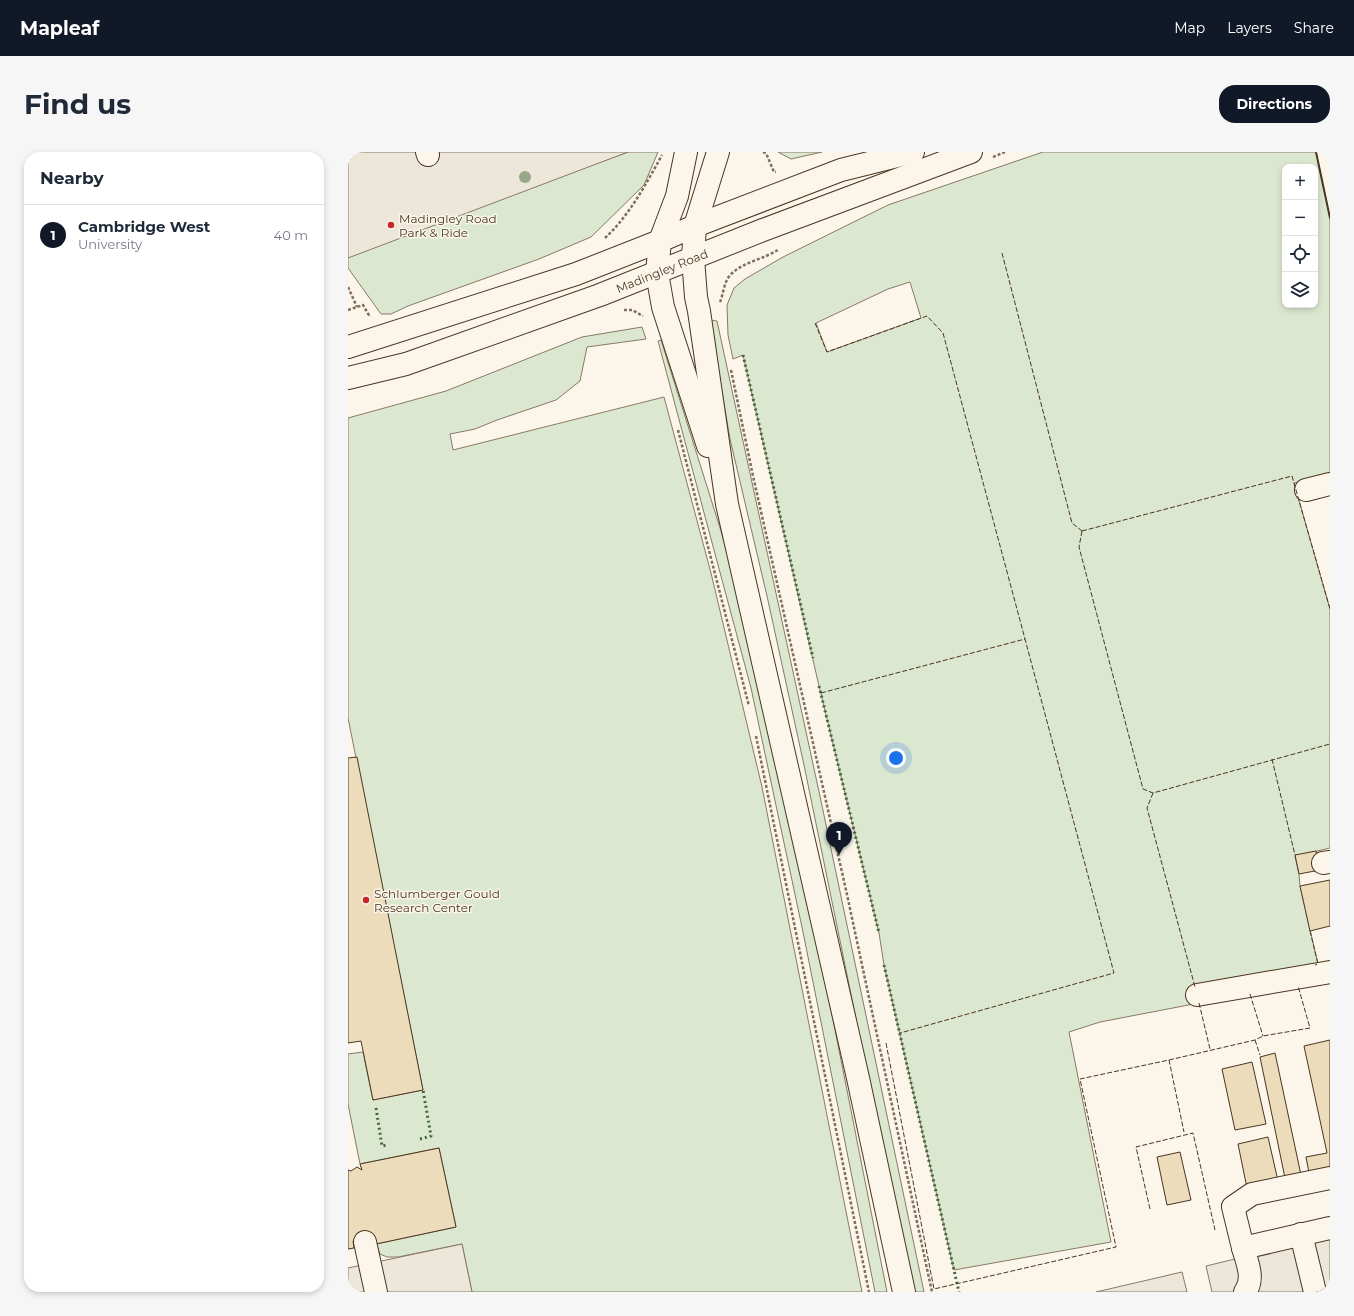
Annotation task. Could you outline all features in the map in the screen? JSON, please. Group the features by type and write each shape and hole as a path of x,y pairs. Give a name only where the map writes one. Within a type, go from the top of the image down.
{"street":[{"path":"686,152 677,196 660,241 657,273 663,307 727,504"},
{"path":"718,152 695,226 694,258 696,297 700,311 727,504 858,1078 904,1292"},
{"path":"348,347 576,274 695,226 841,170 913,152"},
{"name":"Madingley Road","path":"349,376 406,364 600,296 764,230 971,152"},
{"path":"1306,490 1329,488"},
{"path":"1197,996 1330,972"},
{"path":"1246,1292 1250,1285 1250,1276 1233,1207 1252,1194 1330,1178"},
{"path":"1243,1248 1330,1228"},
{"path":"1301,1234 1315,1292"},
{"path":"365,1242 376,1292"}],"path":[{"path":"602,240 616,228 647,183 664,152"},
{"path":"720,309 720,303 728,279 738,269 773,254"},
{"path":"348,286 357,307"},
{"path":"348,310 363,305 372,321"},
{"path":"731,368 753,476 846,890 932,1292"},
{"path":"678,428 750,712"},
{"path":"756,735 869,1292"}],"green space":[{"path":"628,152 658,152 644,185 591,237 539,259 408,306 391,314 381,314 348,268 348,159 518,192"},
{"path":"778,152 822,152 791,159"},
{"path":"1043,152 1316,152 1330,218 1330,474 1294,483 1330,609 1330,848 1295,856 1300,886 1318,964 1199,1003 1100,1022 1069,1032 1111,1242 954,1270 884,965 879,933 819,686 743,355 733,359 728,335 727,305 734,288 745,279 783,257 888,205","holes":["910,282 921,318 827,352 816,323 888,289"]},
{"path":"710,320 717,321 821,801 924,1292 912,1292 804,765 767,596 730,439"},
{"path":"642,327 646,339 587,347 580,381 556,400 475,429 450,434 453,450 664,397 711,573 762,787 862,1292 472,1292 462,1244 398,1257 387,1257 380,1254 376,1244 456,1227 439,1148 360,1164 348,1104 348,1054 363,1052 373,1100 423,1090 348,718 348,418 446,391 582,337"},
{"path":"661,340 721,531 775,727 887,1292 875,1292 803,932 751,688 658,341"}],"shaded area":[{"name":"Madingley Road Park & Ride","path":"348,152 628,152 348,258"},
{"path":"1330,1236 1330,1292 1212,1292 1206,1266"},
{"path":"462,1244 472,1292 348,1292 348,1268"},
{"path":"1182,1272 1187,1292 1096,1292"}],"building":[{"name":"Schlumberger Gould Research Center","path":"357,757 423,1090 373,1100 361,1041 348,1043 348,758"},
{"path":"1316,851 1320,870 1299,874 1295,855"},
{"path":"1330,880 1330,926 1310,931 1300,886"},
{"path":"1330,1040 1330,1168 1309,1173 1306,1157 1327,1153 1304,1046"},
{"path":"1275,1053 1301,1175 1285,1178 1260,1057"},
{"path":"1252,1062 1266,1124 1235,1130 1222,1069"},
{"path":"1268,1137 1278,1181 1247,1188 1238,1144"},
{"path":"439,1148 456,1227 376,1244 360,1245 353,1241 354,1248 348,1249 348,1170 351,1171 357,1167 362,1170 360,1164"},
{"path":"1180,1152 1191,1200 1167,1205 1157,1157"}],"hedge":[{"path":"743,355 813,658"},
{"path":"819,686 879,933"},
{"path":"884,965 959,1292"},
{"path":"420,1139 431,1136 423,1090"},
{"path":"376,1108 382,1146 387,1145"}],"fence":[{"path":"1002,253 1072,523 1082,531"},
{"path":"815,323 827,352 927,316 943,333 1025,639"},
{"path":"1082,531 1292,476 1330,609"},
{"path":"1082,531 1079,547 1143,789 1153,793 1330,744"},
{"path":"821,693 1025,639 1114,973 900,1033"},
{"path":"1272,759 1295,855"},
{"path":"1153,793 1147,808 1195,987"},
{"path":"1310,931 1318,964 1315,965"},
{"path":"1169,1060 1255,1040 1263,1036 1310,1028 1298,986"},
{"path":"1250,994 1263,1036"},
{"path":"1199,1003 1210,1049"},
{"path":"1255,1040 1260,1055"},
{"path":"886,1043 934,1289 1116,1247 1080,1079 1169,1060 1184,1132"},
{"path":"1150,1209 1136,1147 1193,1133 1215,1230"}],"wall":[{"path":"1316,152 1330,218"}],"place":[{"name":"Madingley Road Park & Ride","path":"391,225"},
{"name":"Cambridge West","path":"839,855"},
{"name":"Schlumberger Gould Research Center","path":"366,900"}]}
